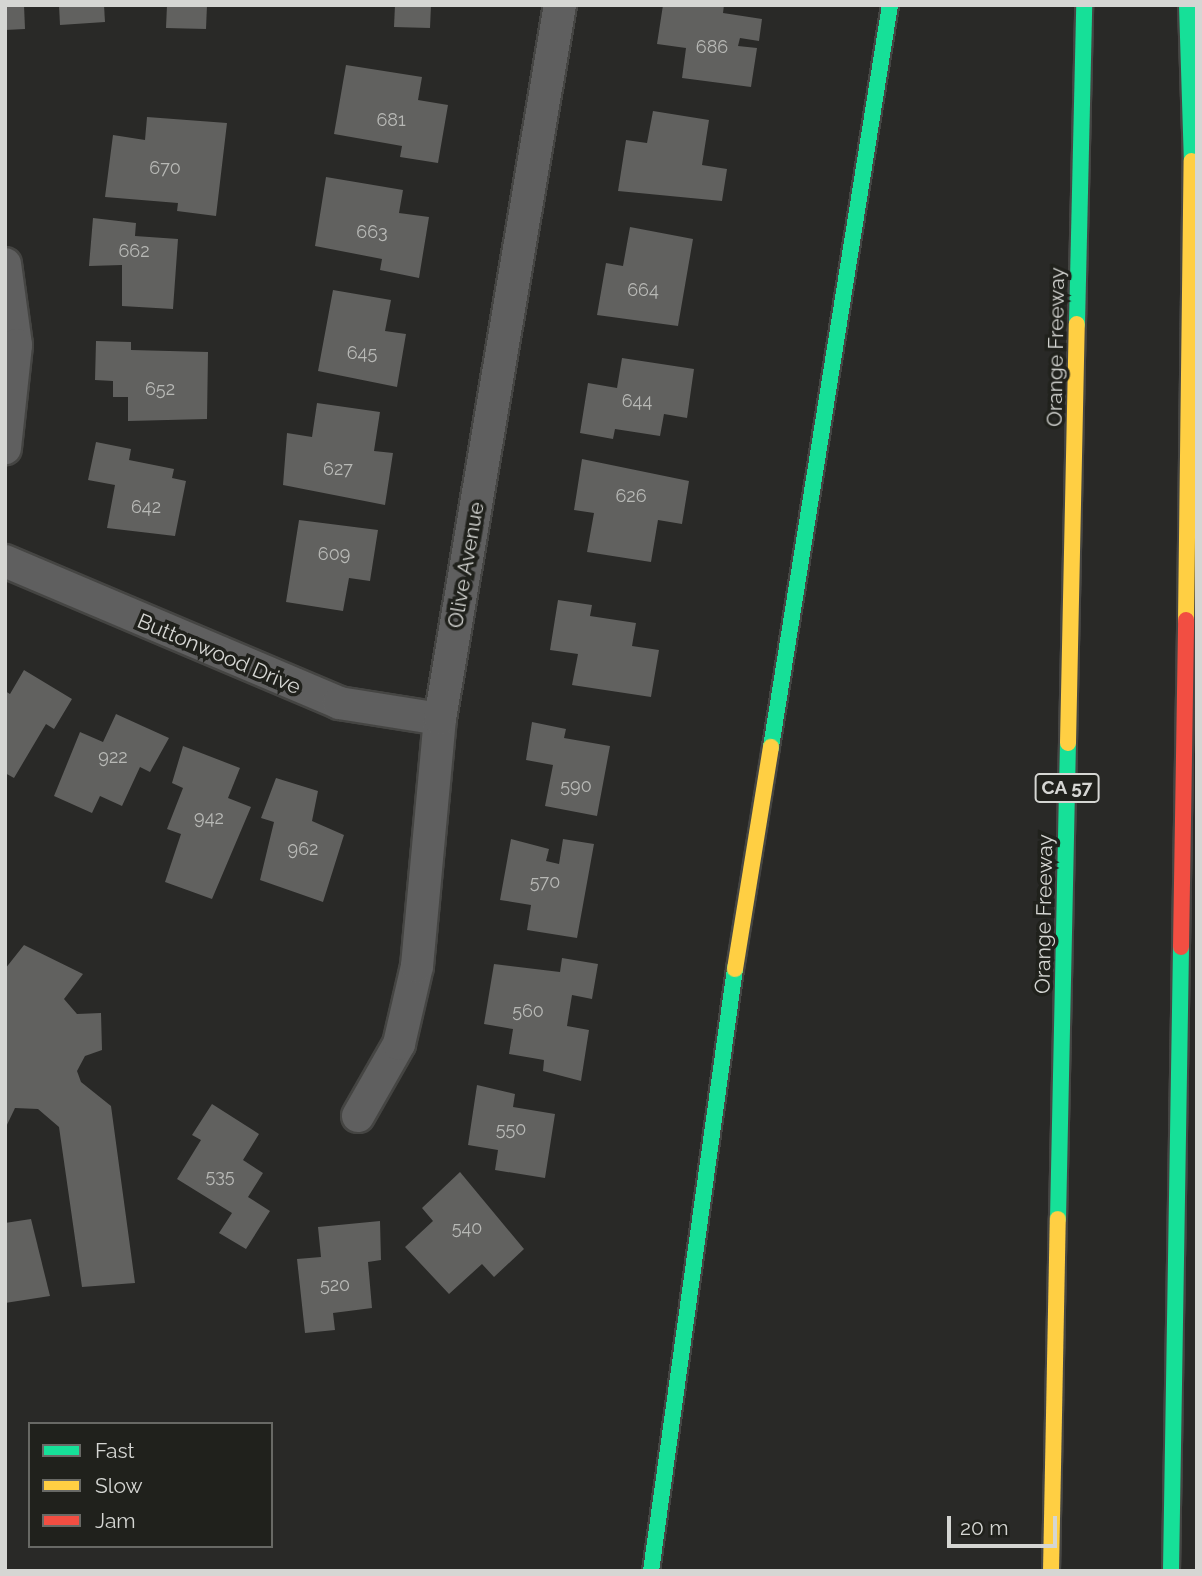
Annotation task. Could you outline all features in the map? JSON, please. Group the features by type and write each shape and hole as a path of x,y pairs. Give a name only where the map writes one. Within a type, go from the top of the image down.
{"highway":[{"path":"651,1571 704,1163 890,5"},
{"name":"Orange Freeway","path":"1051,1571 1084,5"},
{"path":"1171,1571 1193,213 1188,5"},
{"path":"1193,213 1197,267"}],"street":[{"name":"Olive Avenue","path":"358,1116 400,1044 417,966 440,719 560,5"},
{"path":"5,264 16,345 5,448"},
{"name":"Buttonwood Drive","path":"5,561 339,703 440,719"}],"building":[{"path":"5,5 24,5 25,29 5,30"},
{"path":"59,5 104,5 105,22 60,25"},
{"path":"167,5 207,5 206,29 166,28"},
{"path":"395,5 431,5 430,28 394,27"},
{"path":"663,5 724,5 723,13 762,19 759,41 740,38 738,46 757,48 751,87 682,78 686,48 657,44"},
{"path":"346,65 422,77 418,100 448,105 438,163 400,157 402,146 334,134"},
{"path":"653,111 709,120 702,165 727,169 722,201 618,191 626,140 647,143"},
{"path":"147,117 227,123 216,216 177,211 178,203 105,197 113,135 145,140"},
{"path":"326,177 403,190 399,213 429,217 419,278 380,270 382,259 315,246"},
{"path":"93,218 136,223 135,236 178,239 173,309 122,306 122,265 89,266"},
{"path":"630,227 693,239 678,326 597,315 606,263 623,266"},
{"path":"333,290 391,300 385,331 406,334 397,387 318,371"},
{"path":"96,341 131,342 131,350 208,352 207,419 128,421 128,397 113,397 113,381 95,380"},
{"path":"622,358 694,369 687,418 664,414 660,436 615,429 613,439 580,433 588,383 617,388"},
{"path":"317,403 380,412 374,451 393,453 385,505 283,485 287,433 312,437"},
{"path":"96,442 131,449 129,460 174,469 172,478 186,481 175,536 107,528 115,485 88,480"},
{"path":"582,459 689,481 682,524 658,520 651,562 587,552 594,513 574,510"},
{"path":"299,520 378,530 370,581 349,578 343,611 286,602"},
{"path":"558,600 592,605 590,616 636,623 632,646 659,650 651,697 572,685 578,654 550,650"},
{"path":"24,670 72,699 54,729 46,724 14,778 5,773 5,691 10,694"},
{"path":"116,714 169,738 150,772 140,767 122,806 100,796 92,813 54,796 80,732 103,742"},
{"path":"532,722 566,729 564,738 610,746 597,816 545,806 553,765 526,760"},
{"path":"183,746 240,768 228,798 251,807 212,899 165,882 181,834 167,829 183,788 172,783"},
{"path":"276,778 318,791 312,821 344,835 323,902 260,880 274,822 261,818"},
{"path":"511,839 549,849 546,861 559,864 563,839 594,844 577,938 527,930 531,905 500,900"},
{"path":"24,945 83,974 64,999 77,1014 101,1013 102,1050 85,1056 77,1071 81,1082 111,1106 135,1283 82,1287 59,1127 38,1109 15,1108 5,1129 5,969"},
{"path":"562,958 598,964 592,999 572,995 567,1026 589,1030 581,1081 543,1071 544,1060 509,1054 513,1029 484,1024 494,964 560,972"},
{"path":"477,1085 515,1094 513,1107 555,1114 545,1178 495,1170 498,1150 468,1145"},
{"path":"212,1104 259,1134 243,1160 263,1173 248,1197 270,1211 246,1249 219,1233 232,1213 177,1179 201,1140 192,1135"},
{"path":"460,1172 524,1249 494,1277 482,1264 449,1294 405,1247 433,1221 422,1208"},
{"path":"31,1219 50,1296 5,1303 5,1223"},
{"path":"380,1221 381,1260 368,1262 372,1308 333,1313 335,1330 305,1333 297,1259 321,1257 318,1227"}],"traffic: fast":[{"path":"771,747 890,5"},
{"path":"1077,324 1084,5"},
{"path":"1187,5 1192,161"},
{"path":"1058,1219 1068,743"},
{"path":"1171,1571 1181,947"},
{"path":"651,1571 735,969"}],"traffic: slow":[{"path":"1186,620 1192,161"},
{"path":"1068,743 1077,324"},
{"path":"735,969 771,747"},
{"path":"1051,1571 1058,1219"}],"traffic: jam":[{"path":"1181,947 1186,620"}]}
